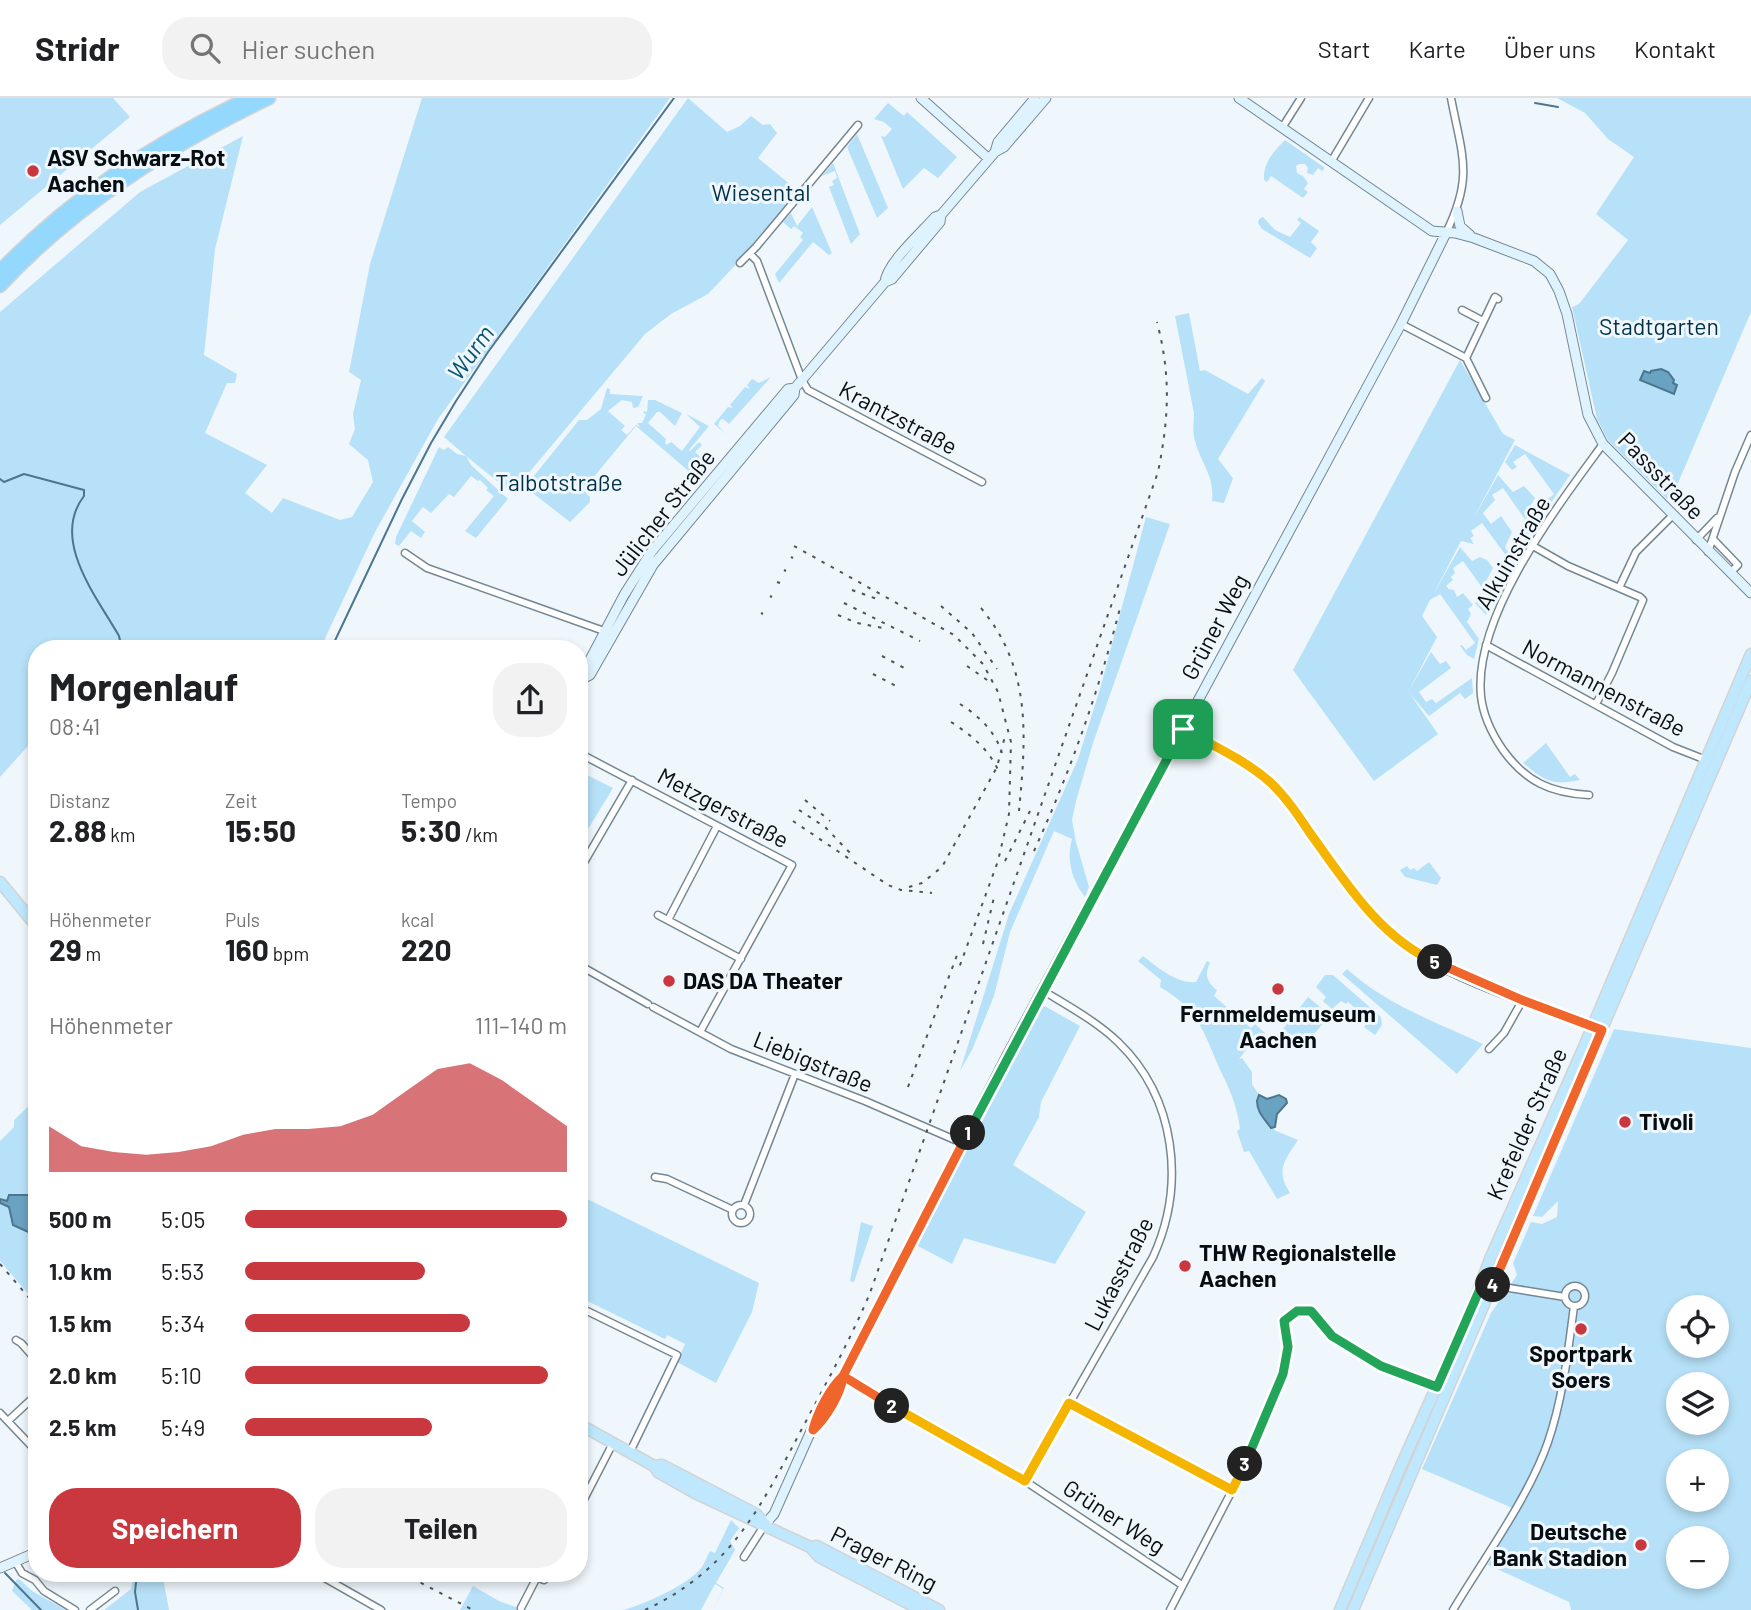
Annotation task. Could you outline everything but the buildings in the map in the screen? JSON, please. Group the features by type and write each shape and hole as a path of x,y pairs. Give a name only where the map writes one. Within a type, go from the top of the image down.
{"highway":[{"path":"0,271 46,228 124,168 166,141 249,98"},
{"path":"0,286 71,219 130,175 171,148 270,98"}],"main road":[{"name":"Krefelder Straße","path":"1597,1028 1751,654"},
{"name":"Krefelder Straße","path":"1353,1610 1488,1283 1495,1248 1597,1028 1751,681"},
{"path":"0,881 28,916"},
{"name":"Krefelder Straße","path":"1340,1610 1437,1387 1488,1283"},
{"name":"Prager Ring","path":"588,1429 654,1465 658,1472 695,1493 810,1547 819,1557 921,1610"},
{"name":"Prager Ring","path":"810,1547 817,1546 939,1610"}],"street":[{"path":"921,98 992,155"},
{"name":"Jülicher Straße","path":"588,676 608,633 653,565 706,493 748,442 794,395 798,384 885,282 886,274 992,155 998,142 1035,98"},
{"name":"Jülicher Straße","path":"992,155 1004,147 1046,98"},
{"name":"Passstraße","path":"1239,98 1432,231 1474,238 1534,261 1550,274 1567,314 1588,415 1603,444 1751,593"},
{"path":"1282,128 1301,98"},
{"path":"1331,162 1369,98"},
{"path":"1447,233 1457,212 1464,182 1464,163 1451,98"},
{"path":"740,263 858,124"},
{"path":"1457,212 1460,226 1474,238"},
{"name":"Grüner Weg","path":"765,1524 774,1514 813,1430 820,1424 842,1385 843,1376 1042,990 1401,324 1447,233"},
{"path":"750,254 757,261 798,384"},
{"path":"1466,358 1494,297 1498,299"},
{"path":"1462,310 1483,321"},
{"path":"1401,324 1466,358 1486,398"},
{"name":"Krantzstraße","path":"798,384 982,482"},
{"path":"1708,552 1751,435"},
{"name":"Alkuinstraße","path":"1589,795 1550,789 1517,766 1499,745 1484,714 1480,675 1486,645 1503,600 1533,546 1603,444"},
{"path":"1619,588 1636,552 1672,516"},
{"path":"1696,540 1719,517"},
{"name":"Passstraße","path":"1713,539 1738,565 1730,573"},
{"path":"1533,546 1568,566 1640,597 1643,603 1596,704"},
{"path":"405,552 427,568 608,633"},
{"name":"Normannenstraße","path":"1486,645 1673,747 1706,760"},
{"path":"1183,729 1248,765 1270,782 1289,802 1357,897 1381,925 1399,940 1430,960 1522,1000 1597,1028"},
{"name":"Metzgerstraße","path":"588,757 792,865 700,1032"},
{"path":"588,856 632,780"},
{"path":"668,920 718,826"},
{"path":"658,915 741,959"},
{"name":"Liebigstraße","path":"588,970 731,1049 865,1101 962,1143"},
{"name":"Lukasstraße","path":"1025,1481 1157,1248 1165,1229 1170,1205 1172,1159 1159,1104 1133,1059 1093,1021 1042,990"},
{"path":"1489,1049 1504,1033 1522,1000"},
{"path":"744,1205 795,1074"},
{"path":"655,1177 733,1210"},
{"path":"733,1210 744,1205"},
{"path":"733,1210 734,1219 743,1223 747,1221 750,1212 744,1205"},
{"path":"1488,1283 1565,1297"},
{"path":"1573,1286 1582,1288 1585,1293 1584,1301 1574,1306 1569,1304 1565,1297 1568,1288 1573,1286"},
{"path":"1453,1610 1525,1491 1547,1444 1560,1401 1574,1306"},
{"path":"588,1311 677,1355 630,1452"},
{"path":"1170,1610 1232,1490 1283,1374 1288,1347 1284,1321 1297,1311 1311,1311 1332,1336 1381,1366 1437,1387"},
{"path":"16,1340 28,1351"},
{"name":"Grüner Weg","path":"843,1376 1025,1481 1182,1585"},
{"path":"8,1421 28,1402"},
{"path":"1069,1403 1232,1490"},
{"path":"0,1413 28,1442"},
{"path":"588,1492 613,1443"},
{"path":"744,1557 765,1524"},
{"path":"0,1568 28,1556"},
{"path":"15,1561 22,1573 28,1576"},
{"path":"37,1582 44,1591 75,1610"},
{"path":"332,1582 381,1610"},
{"path":"521,1608 534,1582"},
{"path":"90,1610 115,1591"}],"green space":[{"name":"ASV Schwarz-Rot Aachen","path":"0,98 113,98 130,117 0,225"},
{"path":"422,98 670,98 438,419 375,532 324,640 28,640 28,746 0,777 0,312 140,192 243,136 215,249 204,355 237,374 235,383 227,383 205,433 267,465 245,493 272,513 283,498 340,520 352,517 373,482 368,460 349,444 355,429 353,414 361,380 349,372 370,264"},
{"name":"Wiesental","path":"688,98 727,132 740,126 751,116 763,125 770,124 777,133 758,158 797,190 742,258 708,294 671,314 645,334 512,493 444,437"},
{"name":"Stadtgarten","path":"1557,98 1751,98 1751,312 1678,483 1667,499 1608,440 1597,419 1572,307 1579,304 1628,240 1596,214 1634,157 1608,139 1585,113"},
{"path":"888,103 904,116 907,112 957,157 938,178 924,168 903,189 881,136 885,137 892,129 884,122 874,119"},
{"path":"857,134 888,208 877,218 847,147"},
{"path":"1285,140 1325,168 1322,171 1318,168 1313,175 1307,173 1305,164 1296,166 1297,173 1308,183 1304,189 1308,192 1303,198 1271,176 1267,182 1264,180 1267,163"},
{"path":"833,163 860,234 851,244 829,187 834,185 832,181 837,178 835,171 822,176"},
{"path":"812,207 832,253 829,255 813,242 779,283 775,274 803,240 800,237 803,233 794,226 791,229 783,222 791,213 797,226"},
{"path":"1263,217 1275,230 1290,237 1301,223 1297,220 1299,217 1319,231 1311,242 1317,248 1310,258 1262,229 1258,223"},
{"path":"1189,313 1200,371 1205,370 1248,394 1262,378 1265,381 1218,459 1233,478 1224,503 1212,501 1210,477 1194,437 1194,413 1175,316"},
{"path":"1460,360 1503,434 1515,440 1472,521 1498,475 1513,492 1524,486 1535,498 1527,512 1535,526 1526,540 1520,536 1531,528 1503,488 1492,495 1495,500 1483,513 1491,524 1501,516 1512,532 1505,547 1510,555 1507,557 1482,523 1471,531 1474,536 1470,538 1474,544 1461,541 1433,595 1460,547 1472,561 1480,557 1487,560 1493,568 1485,583 1495,597 1486,615 1475,603 1481,607 1491,600 1463,561 1453,568 1453,580 1446,586 1454,590 1457,597 1463,593 1473,605 1468,609 1471,614 1467,622 1479,639 1474,659 1460,646 1466,650 1475,643 1440,594 1430,600 1422,616 1437,637 1408,692 1431,652 1440,664 1446,661 1451,668 1419,692 1426,702 1432,699 1436,703 1472,678 1473,693 1465,699 1460,693 1429,716 1410,694 1438,734 1374,781 1293,670"},
{"path":"771,377 729,424 723,419 720,420 718,426 726,434 714,424 728,407 733,408 730,405 745,387 750,389 747,385 752,379 759,383"},
{"name":"Talbotstraße","path":"607,388 610,389 610,394 643,396 638,407 633,408 632,402 622,400 608,411 625,426 621,430 627,435 636,425 640,427 637,423 642,423 648,400 655,400 682,413 675,426 660,412 648,423 666,439 667,445 671,442 682,451 700,427 686,414 709,426 689,450 699,442 702,445 695,452 704,460 700,464 697,462 692,474 636,426 583,490 590,497 590,502 570,522 525,487 579,420 587,420 601,409"},
{"path":"1515,445 1570,475 1548,507 1543,503 1554,494 1525,454 1513,462 1517,467 1512,470 1505,462"},
{"path":"439,447 444,450 448,447 457,454 466,456 471,465 508,499 476,538 465,531 494,496 480,480 471,476 454,497 449,494 431,513 423,507 412,521 425,532 421,538 411,531 399,546 395,544"},
{"path":"1146,517 1170,524 1093,743 1072,820 1089,887 1085,897 1074,877 1070,862 1072,839 1054,831 1010,932 994,996 972,1050 960,1071 1009,914 1078,759 1100,689"},
{"path":"1546,743 1570,777 1575,774 1580,780 1555,782 1537,774 1523,763"},
{"path":"588,776 613,788 588,829"},
{"path":"1429,862 1441,878 1437,885 1405,877 1400,870 1407,866 1410,870 1414,868 1417,871"},
{"path":"1143,956 1168,974 1189,982 1196,982 1207,961 1210,963 1208,978 1217,990 1214,996 1251,1028 1255,1024 1265,1033 1263,1048 1253,1041 1239,1059 1242,1058 1252,1072 1252,1084 1268,1109 1274,1130 1298,1140 1286,1159 1283,1171 1283,1178 1290,1193 1277,1199 1249,1151 1244,1152 1237,1131 1240,1129 1234,1103 1201,1027 1185,1006 1160,987 1161,980 1138,961"},
{"path":"1347,969 1394,1002 1483,1044 1457,1074 1342,974"},
{"path":"1325,975 1333,975 1381,1017 1382,1025 1375,1035 1364,1027 1369,1020 1348,1002 1346,1004 1341,1001 1332,1009 1323,1001 1326,997 1316,987"},
{"path":"1308,997 1330,1015 1304,1046 1283,1029"},
{"path":"1041,1004 1080,1026 1041,1102 1039,1117 1013,1165 1086,1212 1055,1264 964,1238 952,1264 916,1245"},
{"name":"Sportpark Soers","path":"1614,1029 1751,1048 1751,1610 1571,1610 1569,1602 1488,1565 1517,1510 1422,1469 1491,1313 1517,1275 1513,1263 1531,1222 1542,1224 1557,1217 1558,1201 1542,1217 1533,1216"},
{"path":"28,1107 28,1294 0,1261 0,1141 14,1127 14,1120"},
{"path":"588,1199 759,1283 752,1312 716,1383 677,1362 685,1344 667,1335 665,1339 588,1301"},
{"path":"861,1222 873,1226 854,1282 850,1281"},
{"path":"731,1520 739,1528 730,1541 735,1550 716,1583 724,1588 713,1610 723,1589 715,1584 701,1610 623,1610 666,1593 696,1574 710,1551 715,1553"},
{"path":"19,1579 32,1591 66,1610 32,1610 12,1591"},
{"path":"132,1582 164,1582 169,1610 104,1610 131,1589"},
{"path":"473,1586 499,1601 524,1610 460,1610"}],"shaded area":[{"path":"1661,369 1668,372 1674,380 1673,383 1677,385 1674,394 1640,380 1644,371 1650,373"},
{"path":"1259,1095 1267,1099 1279,1095 1286,1099 1287,1103 1277,1114 1275,1127 1271,1128 1260,1112 1257,1105"},
{"path":"9,1195 28,1195 28,1232 13,1225 9,1207 0,1203 0,1199 7,1201"}],"waterway":[{"name":"Wurm","path":"335,640 402,499 456,401 488,352 674,98"},
{"path":"1535,103 1558,107"},
{"path":"0,479 4,482 24,474 84,490 84,496 75,513 72,531 74,549 89,586 120,640"},
{"path":"5,1573 41,1610"},
{"name":"Wurm","path":"136,1582 138,1610"}],"railway":[{"path":"645,1610 675,1594 701,1575 742,1532 789,1453 839,1359 870,1293 1158,472 1167,397 1165,360 1157,322"},
{"path":"794,546 954,635 983,664 998,692 1011,742 1009,814 998,861 959,968"},
{"path":"852,590 877,599"},
{"path":"844,603 920,641"},
{"path":"1034,851 1083,729 1121,604"},
{"path":"941,606 972,633 997,669"},
{"path":"981,608 998,631 1009,655 1022,705 1024,730 1019,811"},
{"path":"838,615 857,623 888,629"},
{"path":"882,656 906,669"},
{"path":"967,666 990,682"},
{"path":"873,674 896,686"},
{"path":"960,704 986,725 1002,753"},
{"path":"951,722 979,743 999,772"},
{"path":"909,887 922,883 942,867 997,767 1005,736"},
{"path":"805,800 830,821"},
{"path":"799,810 825,827 851,854"},
{"path":"1005,861 1030,811"},
{"path":"793,821 888,885 901,890 932,893"},
{"path":"983,944 995,893"},
{"path":"908,1087 957,955"},
{"path":"0,1264 28,1297"},
{"path":"419,1582 473,1610"}],"place":[{"name":"ASV Schwarz-Rot Aachen","path":"33,171"},
{"name":"DAS DA Theater","path":"669,981"},
{"name":"Fernmeldemuseum Aachen","path":"1278,989"},
{"name":"Tivoli","path":"1625,1122"},
{"name":"THW Regionalstelle Aachen","path":"1185,1266"},
{"name":"Sportpark Soers","path":"1581,1329"},
{"name":"Deutsche Bank Stadion","path":"1641,1545"}],"route":[{"path":"1183,729 1248,765 1270,782 1289,802 1357,897 1381,925 1399,940 1430,960 1467,977 1602,1030 1492,1285 1483,1282 1437,1387 1381,1366 1332,1336 1311,1311 1297,1311 1284,1321 1288,1347 1283,1374 1232,1490 1069,1403 1025,1481 843,1376 842,1385 820,1424 813,1430 1006,1057 1183,729"}]}
